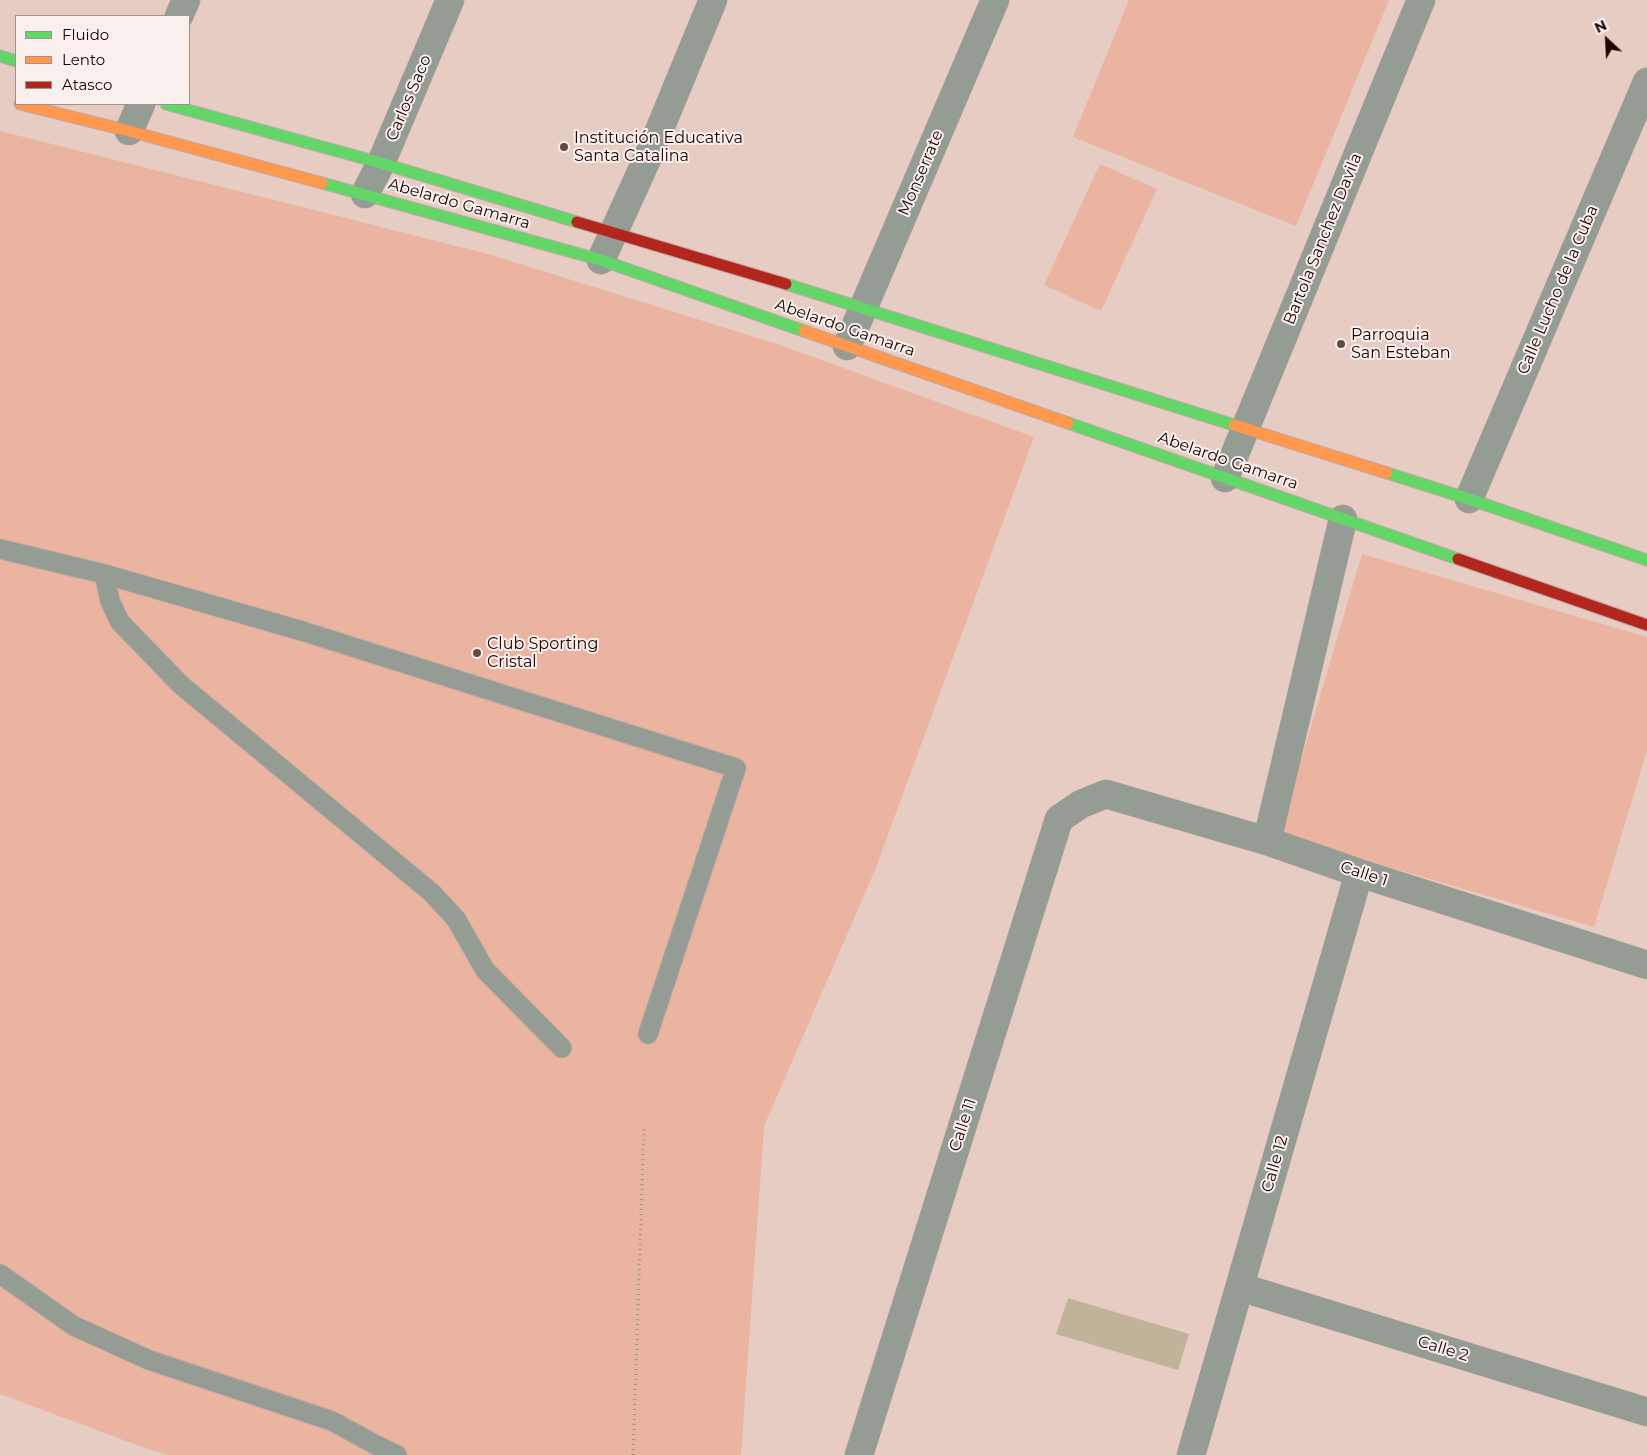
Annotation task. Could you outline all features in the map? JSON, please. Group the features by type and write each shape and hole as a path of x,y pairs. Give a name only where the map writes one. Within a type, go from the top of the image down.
{"street":[{"path":"179,15 186,0"},
{"name":"Carlos Saco","path":"365,194 381,163 450,0"},
{"path":"601,260 652,148 714,0"},
{"name":"Monserrate","path":"846,346 996,0"},
{"name":"Bartola Sanchez Davila","path":"1225,478 1421,0"},
{"path":"0,56 15,61"},
{"name":"Calle Lucho de la Cuba","path":"1470,499 1647,82"},
{"name":"Abelardo Gamarra","path":"24,105 365,194 601,260 1647,625"},
{"path":"129,131 141,105"},
{"name":"Abelardo Gamarra","path":"170,105 381,163 863,307 1470,499 1647,560"},
{"path":"1266,841 1343,519"},
{"name":"Calle 1","path":"1081,804 1106,794 1266,841 1359,873 1647,965"},
{"name":"Calle 11","path":"859,1455 1059,819 1081,804"},
{"name":"Calle 12","path":"1191,1455 1359,873"},
{"name":"Calle 2","path":"1240,1287 1647,1412"}],"lane":[{"path":"0,549 104,574 302,631 736,768 648,1034"},
{"path":"104,574 110,601 120,622 127,630 182,685 432,892 456,919 486,970 562,1048"},
{"path":"0,1274 74,1326 149,1360 332,1421 397,1455"}],"path":[{"path":"633,1455 644,1128"}],"shaded area":[{"path":"1129,0 1389,0 1296,226 1073,137"},
{"name":"Club Sporting Cristal","path":"0,131 488,254 780,345 1034,437 875,870 764,1126 741,1455 168,1455 0,1394"},
{"path":"1100,164 1157,189 1101,311 1044,285"},
{"path":"1362,554 1647,637 1647,750 1594,927 1279,835"}],"building":[{"path":"1068,1298 1189,1334 1178,1370 1056,1334"}],"traffic: fast":[{"path":"0,56 15,61"},
{"path":"170,105 381,163 577,222"},
{"path":"322,183 601,260 804,331"},
{"path":"786,284 1234,425"},
{"path":"1068,423 1458,559"},
{"path":"1387,473 1647,560"}],"traffic: slow":[{"path":"24,105 322,183"},
{"path":"804,331 1068,423"},
{"path":"1234,425 1387,473"}],"traffic: jam":[{"path":"577,222 786,284"},
{"path":"1458,559 1647,625"}],"place":[{"name":"Institución Educativa Santa Catalina","path":"564,147"},
{"name":"Parroquia San Esteban","path":"1341,344"},
{"name":"Club Sporting Cristal","path":"477,653"}]}
